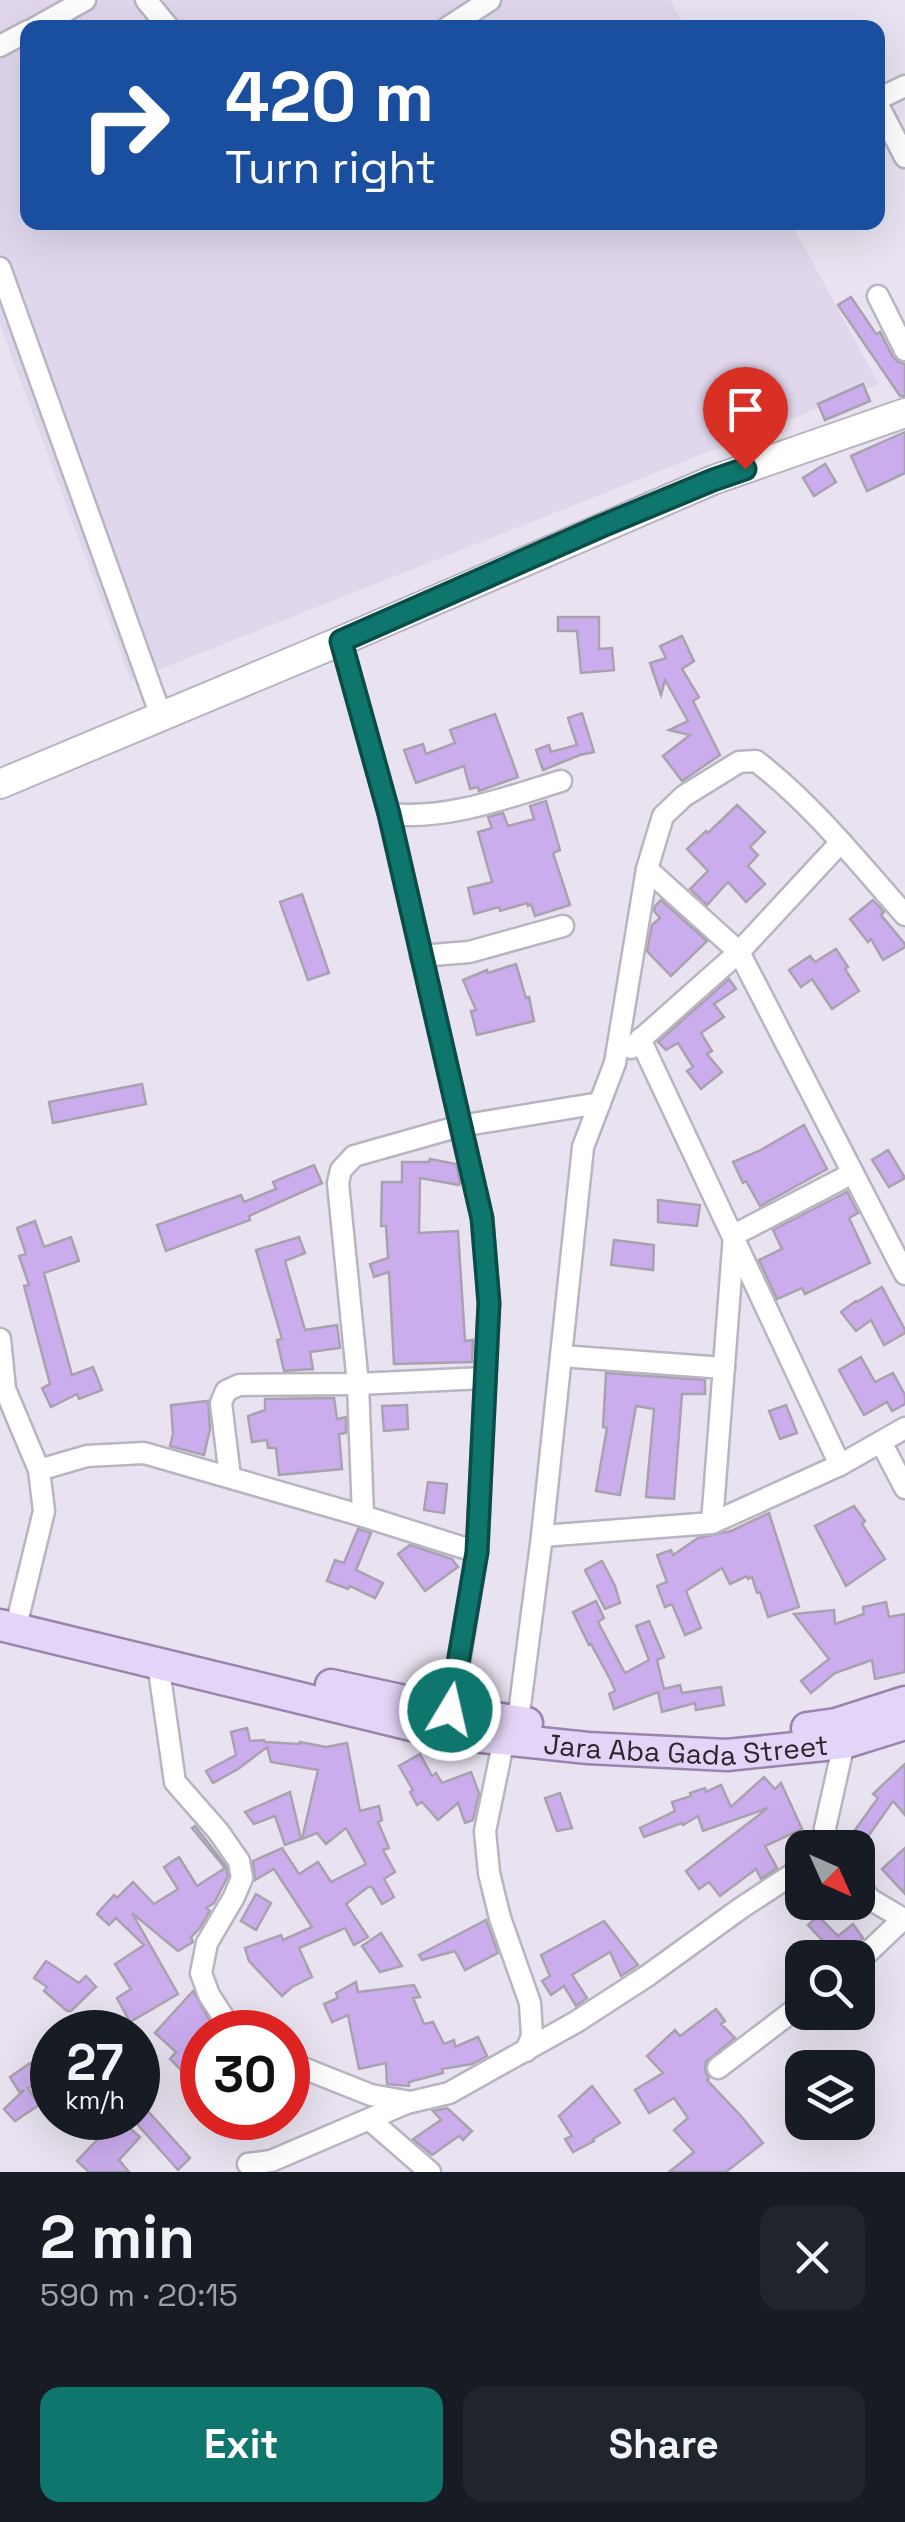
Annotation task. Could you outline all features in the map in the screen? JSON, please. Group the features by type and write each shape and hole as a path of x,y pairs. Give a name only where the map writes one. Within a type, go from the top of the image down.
{"main road":[{"name":"Jara Aba Gada Street","path":"6,1619 158,1663 444,1733 571,1729 743,1736 836,1724 905,1702"},
{"name":"Jara Aba Gada Street","path":"6,1619 450,1710 511,1730 588,1748 727,1756 844,1744 905,1724"}],"street":[{"path":"49,20 85,0"},
{"path":"146,0 162,20"},
{"path":"459,20 490,0"},
{"path":"885,117 905,158"},
{"path":"0,268 161,716"},
{"path":"878,296 905,350"},
{"path":"0,784 713,480 905,413"},
{"path":"341,641 389,814 482,1218 489,1303 477,1552 450,1710"},
{"path":"526,2051 532,2036 530,2003 500,1918 488,1873 484,1831 511,1730 542,1536 583,1147 616,1063 647,869 663,816 684,796 739,762 756,761 841,842 905,914"},
{"path":"389,814 414,816 469,808 561,781"},
{"path":"616,1063 739,952 841,842"},
{"path":"647,869 739,952 905,1274"},
{"path":"421,956 469,952 563,926"},
{"path":"640,1040 840,1464"},
{"path":"363,1516 358,1384 338,1183 341,1170 354,1156 460,1126 600,1103"},
{"path":"734,1236 853,1174"},
{"path":"712,1523 734,1236"},
{"path":"0,1340 5,1388 39,1470 44,1511 6,1619"},
{"path":"561,1356 724,1368"},
{"path":"230,1477 221,1403 226,1391 239,1385 484,1378"},
{"path":"542,1536 712,1523 840,1464 905,1428"},
{"path":"881,1442 905,1488"},
{"path":"39,1470 88,1456 144,1453 477,1552"},
{"path":"158,1663 175,1782 218,1831 238,1861 242,1878 207,1943 202,1973 218,2010"},
{"path":"825,1830 844,1744"},
{"path":"248,2164 271,2162 411,2102 449,2092 576,2022 785,1879"},
{"path":"875,1901 903,1920 875,1946"},
{"path":"718,2068 785,2017"},
{"path":"310,2071 371,2095 411,2102"},
{"path":"370,2120 430,2172"}],"shaded area":[{"path":"0,0 670,0 681,20 20,20 20,230 795,230 879,384 131,681 0,325"}],"building":[{"path":"851,297 876,334 880,332 893,357 905,364 905,396 900,396 838,305"},
{"path":"863,384 870,401 825,420 818,404"},
{"path":"905,432 905,473 867,491 851,456"},
{"path":"825,464 836,482 814,496 803,478"},
{"path":"558,617 599,617 599,649 612,648 614,670 581,673 577,631 558,631"},
{"path":"682,636 694,661 682,669 699,697 693,701 720,755 682,781 663,756 690,735 669,730 688,721 665,680 661,695 650,663 666,658 660,646"},
{"path":"582,713 594,752 543,770 536,750 549,745 551,752 577,745 568,718"},
{"path":"495,714 518,777 479,791 478,787 470,789 464,766 416,783 404,750 423,744 426,754 455,743 450,730"},
{"path":"546,801 560,850 553,853 570,905 535,916 527,903 474,914 468,888 492,882 478,832 492,828 488,817 503,813 508,826 534,819 530,806"},
{"path":"737,805 765,832 750,847 758,855 748,866 765,884 746,902 728,882 707,905 690,889 708,871 687,849"},
{"path":"302,894 329,973 308,980 280,902"},
{"path":"661,900 707,941 671,976 647,951 652,925 660,918 655,906"},
{"path":"873,900 905,944 883,960 871,939 868,942 850,919"},
{"path":"836,949 859,991 832,1009 812,979 801,987 789,970 810,956 815,962"},
{"path":"516,964 534,1021 477,1035 471,1011 476,1010 463,980"},
{"path":"729,979 736,989 714,1004 724,1017 701,1033 712,1051 707,1054 722,1072 701,1089 687,1071 693,1067 678,1043 666,1050 658,1042"},
{"path":"142,1084 146,1104 53,1123 49,1102"},
{"path":"804,1125 827,1169 760,1206 733,1162"},
{"path":"888,1150 905,1178 889,1187 872,1160"},
{"path":"430,1159 456,1164 460,1182 459,1185 420,1178 419,1233 458,1231 465,1341 473,1340 472,1362 394,1364 389,1272 374,1277 370,1264 388,1258 386,1226 381,1226 382,1182 402,1182 402,1162"},
{"path":"314,1165 322,1183 249,1216 250,1220 166,1251 157,1225 241,1195 244,1202 276,1189 273,1182"},
{"path":"847,1192 858,1213 849,1218 870,1263 805,1294 802,1288 777,1299 759,1260 782,1249 773,1230"},
{"path":"658,1200 700,1205 697,1226 658,1222"},
{"path":"35,1221 44,1247 71,1237 79,1261 44,1273 72,1375 93,1367 102,1390 79,1399 77,1394 51,1407 42,1388 50,1384 19,1256 26,1254 17,1228"},
{"path":"299,1237 305,1253 285,1261 305,1330 337,1325 340,1348 310,1352 313,1369 284,1371 277,1340 282,1339 256,1250"},
{"path":"614,1240 654,1245 653,1270 611,1265"},
{"path":"882,1287 905,1330 884,1345 871,1320 856,1331 841,1312"},
{"path":"861,1357 875,1382 893,1373 905,1395 905,1404 892,1411 887,1402 864,1415 839,1370"},
{"path":"606,1373 705,1380 705,1394 682,1394 674,1499 646,1497 654,1409 636,1406 620,1495 596,1491 607,1428 603,1427"},
{"path":"334,1398 337,1419 346,1417 346,1433 339,1434 342,1469 279,1475 276,1448 268,1448 267,1440 252,1442 248,1416 265,1410 265,1399"},
{"path":"208,1401 210,1429 204,1455 170,1446 171,1405"},
{"path":"407,1405 408,1429 384,1431 382,1406"},
{"path":"786,1405 797,1433 780,1439 769,1411"},
{"path":"428,1482 447,1484 444,1513 424,1510"},
{"path":"854,1506 885,1559 846,1586 815,1526"},
{"path":"769,1513 799,1607 768,1617 752,1577 730,1584 722,1568 686,1591 701,1628 685,1635 672,1604 665,1607 657,1586 667,1582 657,1555 671,1550 673,1555 698,1538 731,1531"},
{"path":"358,1529 371,1533 356,1570 383,1583 375,1598 327,1581 335,1560 344,1563"},
{"path":"410,1545 452,1559 458,1567 425,1591 398,1554"},
{"path":"602,1561 620,1603 605,1609 585,1570"},
{"path":"596,1601 604,1618 598,1622 625,1673 649,1660 636,1626 649,1621 664,1657 657,1660 664,1689 680,1685 682,1693 721,1687 724,1705 696,1710 695,1703 662,1712 658,1692 614,1709 609,1694 615,1691 611,1681 573,1612"},
{"path":"886,1602 889,1617 905,1614 905,1672 875,1679 872,1660 835,1673 811,1693 801,1681 829,1659 794,1614 834,1610 835,1624 864,1614 863,1607"},
{"path":"247,1728 250,1741 326,1747 347,1743 360,1811 379,1806 382,1820 378,1822 389,1848 383,1850 395,1872 384,1879 394,1897 382,1904 372,1887 368,1887 346,1904 368,1937 354,1945 345,1928 299,1948 312,1977 282,1996 249,1961 245,1948 281,1935 283,1940 312,1927 274,1869 255,1880 253,1861 282,1848 299,1874 318,1862 331,1882 366,1864 346,1828 326,1844 317,1833 302,1839 318,1770 271,1762 267,1747 213,1783 206,1771 236,1755 231,1732"},
{"path":"420,1754 432,1776 436,1773 442,1783 471,1772 479,1793 473,1820 465,1823 458,1803 438,1820 422,1802 417,1805 399,1766"},
{"path":"905,1764 905,1815 893,1801 873,1830 855,1830 878,1798 873,1794"},
{"path":"764,1777 775,1789 781,1783 802,1829 785,1830 785,1837 765,1846 777,1868 761,1879 756,1869 720,1896 709,1882 699,1889 686,1871 768,1808 703,1831 698,1816 644,1837 640,1828 675,1811 672,1802 705,1788 706,1792 721,1785 731,1807"},
{"path":"290,1792 301,1839 285,1845 275,1816 254,1824 245,1812"},
{"path":"560,1793 572,1828 557,1831 545,1798"},
{"path":"195,1826 226,1866 228,1876 214,1903 206,1908 210,1911 191,1937 193,1942 178,1951 132,1913 178,1994 151,2010 124,2010 117,1998 131,1989 115,1964 144,1945 116,1918 109,1925 97,1914 133,1882 154,1904 178,1889 164,1867 179,1857 197,1886 225,1868 192,1828"},
{"path":"905,1848 905,1894 882,1869"},
{"path":"256,1894 271,1903 256,1930 241,1921"},
{"path":"486,1920 498,1953 465,1970 455,1951 422,1960 419,1955"},
{"path":"822,1920 838,1936 853,1924 863,1938 822,1940 808,1925"},
{"path":"604,1921 638,1965 621,1976 610,1952 572,1975 587,1998 576,2006 564,1986 551,1995 542,1981 550,1976 541,1955"},
{"path":"381,1933 402,1966 380,1972 362,1946"},
{"path":"46,1961 79,1983 86,1976 96,1987 72,2010 66,2010 34,1978"},
{"path":"356,1982 358,1992 414,1985 420,1997 413,1998 424,2024 433,2022 444,2044 454,2040 455,2047 478,2037 487,2056 472,2064 442,2069 443,2073 409,2082 409,2086 387,2084 386,2063 359,2069 348,2015 332,2022 324,2004"},
{"path":"193,1991 204,2010 180,2010 180,2069 170,2059 176,2052 160,2038 160,2027"},
{"path":"716,2009 725,2021 721,2024 735,2038 706,2062 707,2080 763,2143 726,2172 669,2172 694,2152 674,2130 688,2118 674,2098 649,2113 635,2090 663,2073 647,2056 675,2030 680,2036"},
{"path":"30,2063 30,2111 15,2121 4,2109 24,2090 20,2093 10,2077"},
{"path":"592,2086 620,2123 573,2152 565,2139 572,2136 559,2116"},
{"path":"447,2108 472,2131 463,2140 459,2136 432,2155 413,2139 441,2120 433,2111"},
{"path":"160,2125 190,2158 178,2170 151,2140 160,2140"},
{"path":"97,2140 137,2140 119,2160 129,2172 89,2172 77,2161"}],"route":[{"path":"450,1710 477,1552 489,1303 482,1218 389,814 341,641 602,526 745,469"}]}
